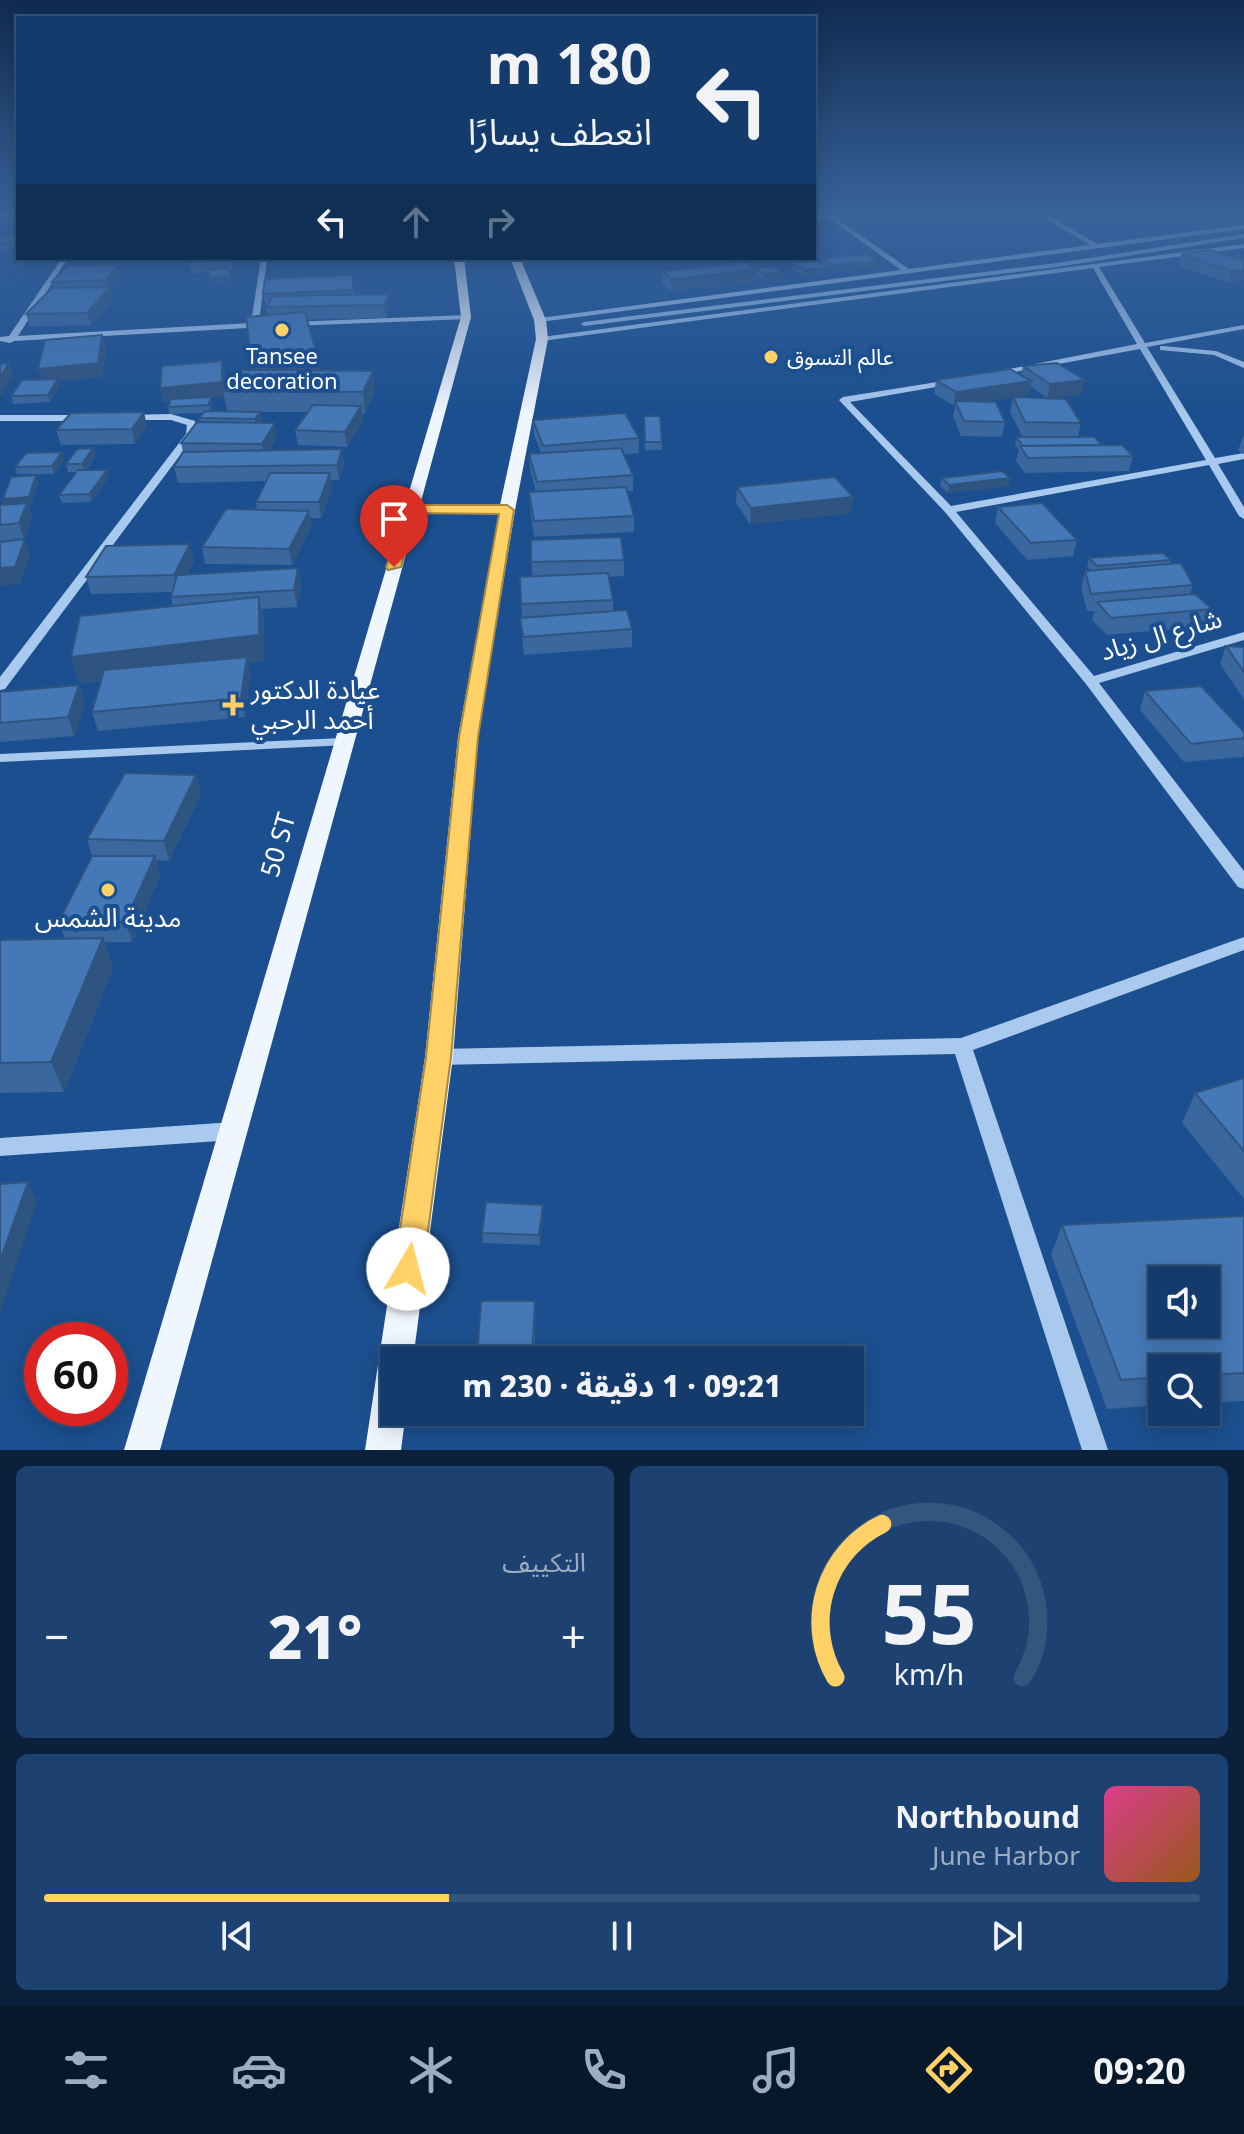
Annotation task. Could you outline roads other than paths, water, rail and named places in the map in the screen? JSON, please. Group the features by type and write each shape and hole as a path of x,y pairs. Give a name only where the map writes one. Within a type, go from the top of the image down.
{"main road":[{"name":"50 ST","path":"142,1450 466,317 462,280"},
{"path":"398,1346 439,1057 468,737 507,510 542,339 540,320 524,280"},
{"path":"411,509 507,510"},
{"path":"383,1450 386,1426"}],"street":[{"path":"0,348 13,339 51,280"},
{"path":"255,325 261,280"},
{"path":"540,320 842,280"},
{"path":"542,339 1005,280"},
{"path":"1103,280 1244,516"},
{"path":"285,324 466,317"},
{"path":"0,339 270,325"},
{"path":"979,376 1244,327"},
{"path":"1145,346 1216,353 1244,365"},
{"path":"964,379 843,400 949,510 1091,681 1244,883"},
{"path":"0,686 191,434 192,423 171,417 109,417"},
{"path":"0,418 93,418"},
{"path":"949,510 1244,456"},
{"name":"شارع ال زياد","path":"1091,681 1244,636"},
{"path":"0,758 342,742"},
{"path":"439,1057 962,1046 1244,943"},
{"path":"962,1046 1095,1450"},
{"path":"0,1147 234,1131"}],"waterway":[{"path":"584,324 939,280"}],"place":[{"name":"Tansee decoration","path":"282,330"},
{"name":"عالم التسوق","path":"771,357"},
{"name":"عيادة الدكتور أحمد الرحبي","path":"233,705"},
{"name":"مدينة الشمس","path":"108,890"}]}
